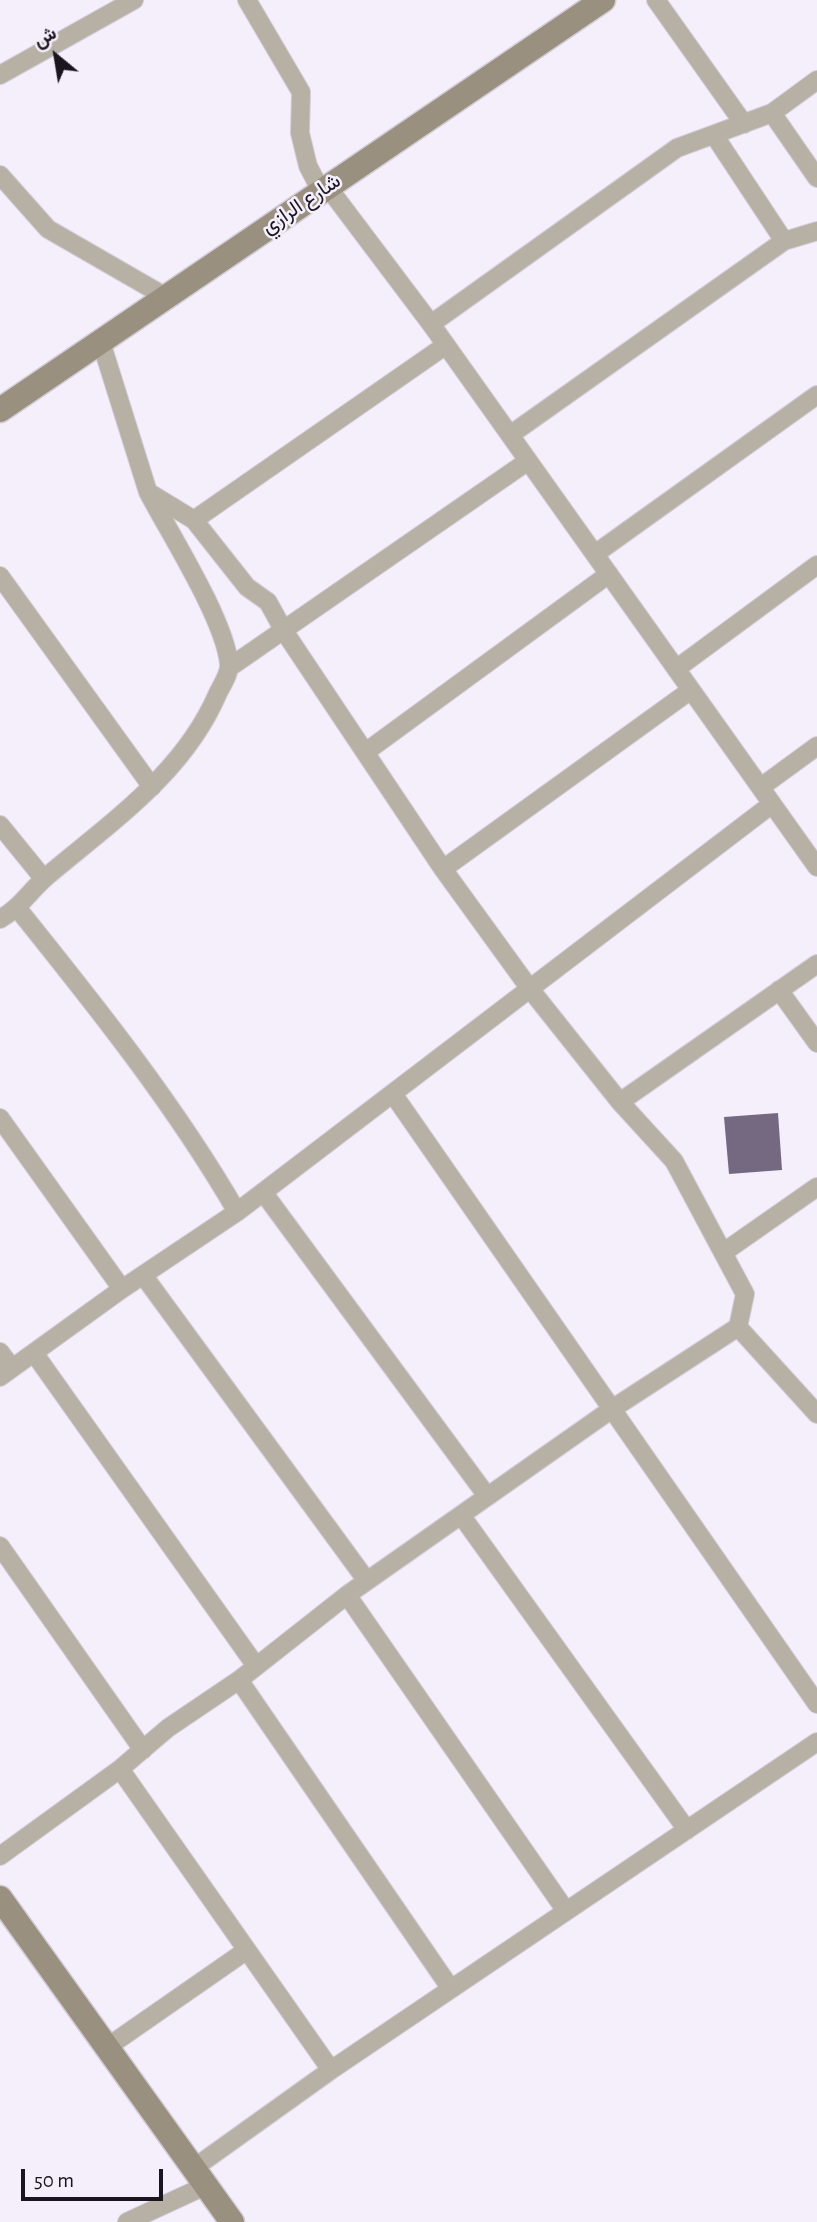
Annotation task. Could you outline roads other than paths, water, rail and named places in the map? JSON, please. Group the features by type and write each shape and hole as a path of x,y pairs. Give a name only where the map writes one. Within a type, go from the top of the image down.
{"street":[{"path":"0,75 134,0"},
{"path":"247,0 301,92 300,133 308,166 446,345 817,867"},
{"name":"شارع الرازي","path":"0,410 603,0"},
{"path":"656,0 744,124"},
{"path":"430,324 677,148 772,113 817,80"},
{"path":"772,113 817,177"},
{"path":"714,135 784,241"},
{"path":"0,175 48,229 166,297"},
{"path":"510,435 784,241 817,232"},
{"path":"101,342 148,492 223,635 230,667"},
{"path":"194,520 446,345"},
{"path":"595,554 817,395"},
{"path":"0,919 18,909 44,879 152,787 206,720 230,667 528,461"},
{"path":"0,1856 239,1680 348,1595 612,1409 738,1327 745,1294 674,1161 620,1102 530,989 443,869 367,751 284,631 268,602 247,587 194,520 148,492"},
{"path":"676,669 817,565"},
{"path":"367,751 609,574"},
{"path":"0,576 152,787"},
{"path":"443,869 691,690"},
{"path":"761,787 817,746"},
{"path":"0,1352 6,1373 122,1289 237,1212 772,804"},
{"path":"0,825 44,879"},
{"path":"18,909 70,974 203,1153 237,1212"},
{"path":"620,1102 817,964"},
{"path":"779,990 817,1043"},
{"path":"393,1094 817,1704"},
{"path":"0,1118 122,1289"},
{"path":"724,1252 817,1187"},
{"path":"263,1192 487,1496"},
{"path":"143,1275 368,1581"},
{"path":"738,1327 817,1414"},
{"path":"34,1353 256,1666"},
{"path":"461,1515 501,1566 687,1830"},
{"path":"0,1546 143,1750"},
{"path":"348,1595 566,1911"},
{"path":"239,1680 451,1989"},
{"path":"127,2222 201,2176 331,2070 817,1742"},
{"path":"120,1769 331,2070"},
{"path":"0,1898 232,2222"},
{"path":"106,2048 247,1950"}]}
